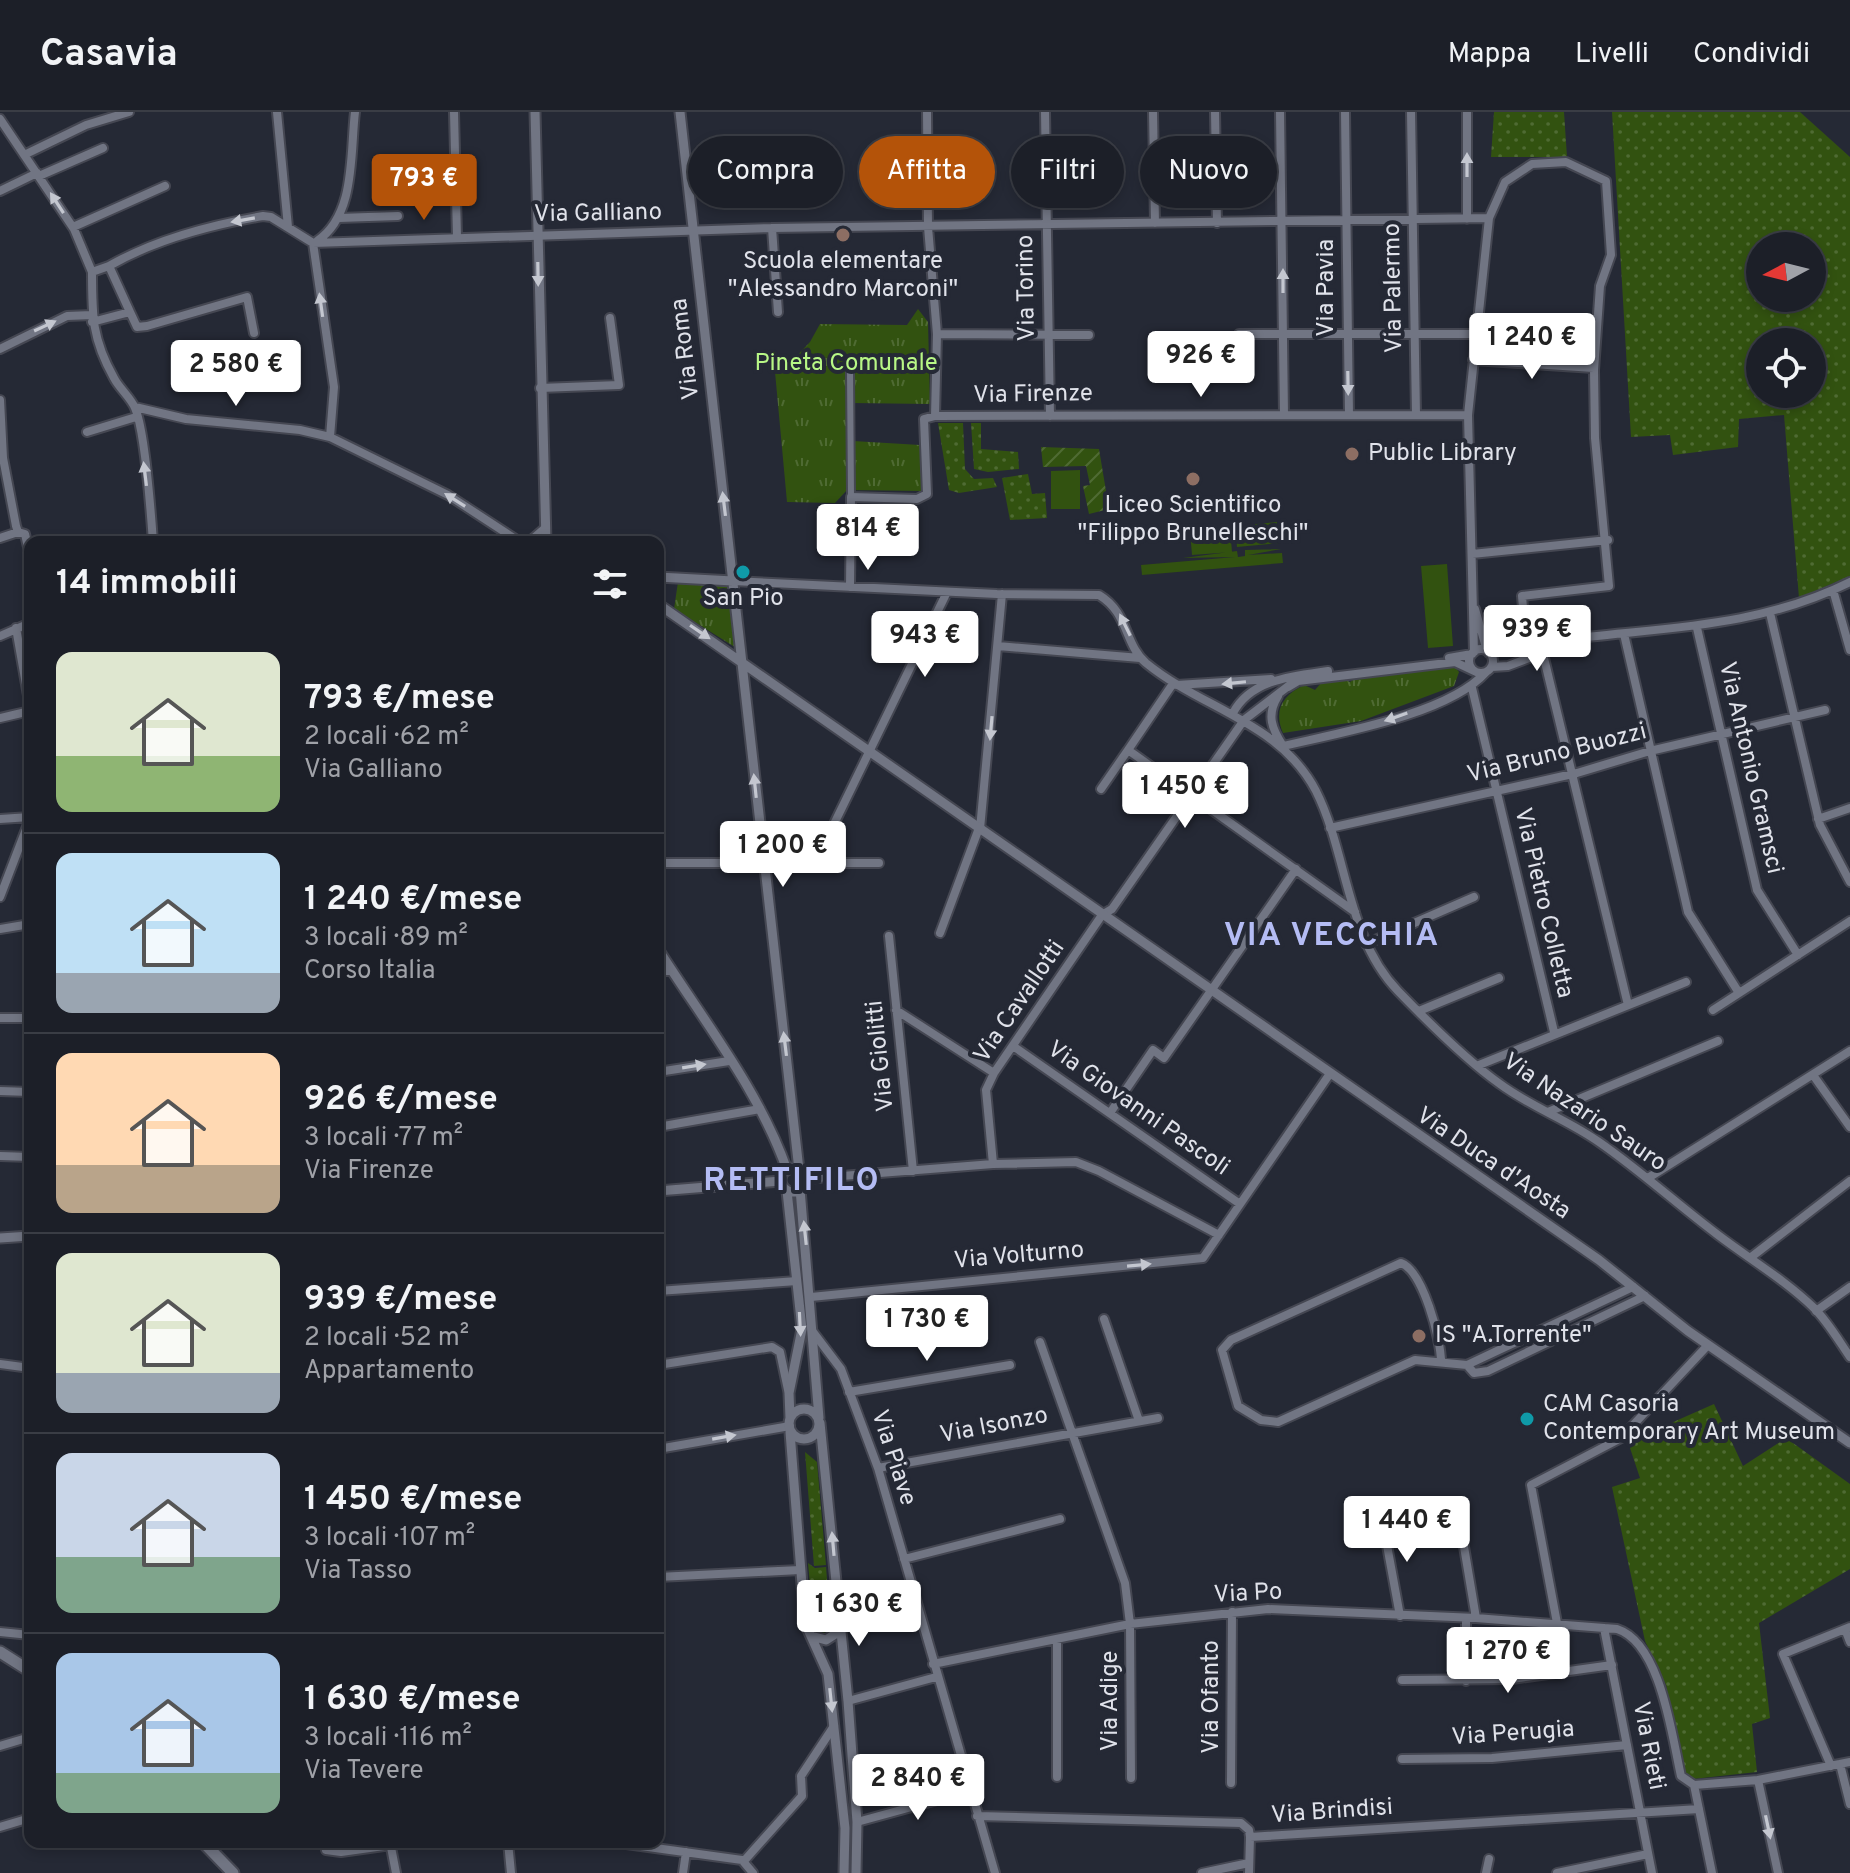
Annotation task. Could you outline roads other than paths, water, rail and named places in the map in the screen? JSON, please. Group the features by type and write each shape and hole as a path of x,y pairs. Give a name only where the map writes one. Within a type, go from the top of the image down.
{"main road":[{"path":"0,1652 24,1667"},
{"path":"209,1848 233,1873"}],"street":[{"path":"24,155 86,125 129,112"},
{"path":"277,112 288,227"},
{"path":"313,243 327,234 339,218 355,112"},
{"path":"454,112 457,237"},
{"path":"535,112 545,536"},
{"name":"Via Roma","path":"680,112 801,1180 820,1421 848,1701 857,1822 856,1873"},
{"path":"851,497 917,499 927,494 924,419 935,416 937,334 928,227 927,112"},
{"name":"Via Torino","path":"1045,112 1050,416"},
{"path":"1153,112 1155,223"},
{"path":"1215,112 1217,223"},
{"path":"1280,112 1284,415"},
{"name":"Via Pavia","path":"1345,112 1349,415"},
{"name":"Via Palermo","path":"1411,112 1416,415"},
{"path":"1467,112 1467,219"},
{"path":"0,119 73,227 92,272 92,318 96,345 136,412 152,536"},
{"path":"0,191 103,148"},
{"path":"1474,671 1470,665 1475,609 1468,415 1489,218 1505,182 1532,164 1566,162 1606,181 1611,255 1600,286 1594,368 1595,438 1608,540 1609,586 1522,596 1526,644"},
{"path":"73,227 165,186"},
{"path":"339,218 398,216"},
{"path":"92,272 187,234 234,221 271,217 313,243 334,387 330,437"},
{"name":"Via Galliano","path":"313,243 772,228 1489,218"},
{"path":"772,228 778,312"},
{"path":"109,266 137,327 247,297 254,333"},
{"path":"0,349 67,316 92,318 130,312"},
{"path":"540,388 619,385 610,318"},
{"path":"937,334 1089,335"},
{"path":"1239,334 1476,334"},
{"path":"1473,360 1594,368"},
{"path":"850,371 850,587"},
{"path":"0,400 2,458 18,532"},
{"path":"87,432 136,412 300,430 330,437 448,495 511,536"},
{"name":"Via Firenze","path":"935,416 1468,415"},
{"path":"536,536 544,529"},
{"path":"0,538 18,532 25,536"},
{"path":"1472,554 1608,540"},
{"path":"664,577 947,592 1099,595 1121,615 1140,658 1172,685 1233,713 1283,746 1366,727 1470,689 1489,670 1488,652 1475,609"},
{"path":"1233,713 1249,694 1274,680 1293,680 1526,644 1697,628 1770,613 1850,582"},
{"path":"1833,590 1850,650"},
{"path":"815,863 947,592"},
{"path":"940,933 980,829 1002,594"},
{"name":"Via Duca d'Aosta","path":"664,608 1633,1287 1708,1345 1850,1443"},
{"path":"1770,613 1818,819 1826,842 1850,882"},
{"path":"0,636 24,625"},
{"path":"16,628 24,672"},
{"name":"Via Antonio Gramsci","path":"1697,628 1757,890 1798,955"},
{"path":"1624,634 1688,912 1739,993"},
{"path":"1172,685 1293,680 1455,662 1474,671 1489,670 1543,654 1572,641"},
{"path":"998,646 1140,658"},
{"path":"1543,654 1628,1005"},
{"path":"1283,746 1272,728 1271,714 1278,697 1293,680"},
{"name":"Via Cavallotti","path":"993,1164 986,1090 994,1073 1102,915 1112,909 1244,720 1293,680"},
{"path":"1101,789 1172,685"},
{"name":"Via Pietro Colletta","path":"1470,689 1554,1032"},
{"path":"0,718 24,708"},
{"name":"Via Bruno Buozzi","path":"1330,828 1574,773 1650,751 1825,710"},
{"name":"Via Nazario Sauro","path":"1283,746 1314,787 1366,944 1395,989 1500,1085 1596,1140 1783,1280 1816,1311 1850,1357"},
{"path":"1128,750 1355,913"},
{"path":"1818,819 1850,808"},
{"path":"0,819 24,818"},
{"path":"0,897 4,879 24,832"},
{"path":"664,863 879,863"},
{"path":"1110,1113 1153,1050 1164,1058 1296,869"},
{"path":"1366,944 1474,897"},
{"path":"1713,1010 1850,921"},
{"path":"0,929 24,925"},
{"name":"Via Giolitti","path":"889,936 913,1171"},
{"path":"664,958 760,1109 777,1141 787,1170 801,1180"},
{"path":"664,971 672,971"},
{"path":"1419,1011 1499,978"},
{"path":"1479,1065 1554,1032 1686,982"},
{"path":"896,1010 994,1073"},
{"path":"0,1018 24,1018"},
{"path":"1548,1112 1718,1041"},
{"name":"Via Giovanni Pascoli","path":"1013,1046 1240,1204"},
{"path":"1648,1178 1850,1051"},
{"path":"664,1071 729,1061"},
{"name":"Via Volturno","path":"811,1297 1203,1258 1329,1075"},
{"path":"1813,1075 1850,1127"},
{"path":"0,1091 24,1092"},
{"path":"664,1126 760,1109"},
{"path":"777,1141 795,1134"},
{"path":"0,1156 24,1157"},
{"path":"787,1191 801,1180 993,1164 1076,1162 1113,1177 1219,1235"},
{"path":"781,1181 787,1170"},
{"path":"664,1191 781,1181"},
{"path":"781,1181 787,1191 801,1341 789,1393"},
{"path":"1750,1258 1850,1181"},
{"path":"0,1238 24,1236"},
{"path":"1441,1362 1436,1329 1415,1273 1401,1263 1231,1340 1222,1350 1238,1406 1261,1420 1278,1422 1374,1380 1398,1365 1415,1360 1467,1365 1633,1287"},
{"path":"664,1291 797,1281"},
{"path":"1816,1311 1850,1287"},
{"path":"1467,1365 1474,1373 1488,1371 1645,1296"},
{"path":"1104,1319 1139,1421"},
{"name":"Via Piave","path":"813,1332 841,1369 878,1468 995,1873"},
{"name":"Via Isonzo","path":"1040,1342 1125,1583 1130,1624"},
{"path":"1557,1623 1531,1485 1621,1438 1708,1345"},
{"path":"664,1364 772,1347 780,1352 789,1393 800,1570 808,1634 828,1674 845,1828 844,1873"},
{"path":"0,1364 24,1367"},
{"path":"849,1392 1010,1365"},
{"path":"664,1448 790,1426 810,1437 820,1421 803,1409 790,1426"},
{"name":"Via Isonzo","path":"878,1468 1071,1431 1158,1418"},
{"path":"1457,1505 1476,1618"},
{"path":"1382,1518 1400,1616"},
{"path":"904,1559 1060,1519"},
{"path":"664,1577 800,1570"},
{"name":"Via Po","path":"933,1664 1130,1624 1268,1609 1557,1623 1625,1632 1654,1670 1661,1686 1681,1776 1694,1785 1712,1873"},
{"name":"Via Ofanto","path":"1231,1783 1232,1612"},
{"path":"1466,1618 1466,1681"},
{"name":"Via Adige","path":"1130,1624 1131,1778"},
{"name":"Via Rieti","path":"1604,1628 1652,1873"},
{"path":"1850,1642 1847,1628 1783,1654 1850,1804"},
{"path":"808,1634 826,1640 840,1631"},
{"path":"0,1632 24,1634"},
{"path":"1057,1639 1057,1777"},
{"path":"1402,1680 1512,1679 1612,1665"},
{"path":"848,1701 936,1677"},
{"path":"744,1861 802,1796 801,1776 834,1726"},
{"path":"0,1746 24,1739"},
{"name":"Via Perugia","path":"1402,1759 1492,1758 1627,1745"},
{"path":"1694,1785 1758,1780 1850,1762"},
{"path":"1758,1780 1778,1873"},
{"path":"857,1822 970,1791"},
{"name":"Via Brindisi","path":"977,1816 1241,1823 1247,1826 1250,1837 1699,1809"},
{"path":"0,1827 24,1820"},
{"path":"1249,1873 1250,1837"},
{"path":"326,1850 341,1852 363,1848"},
{"path":"391,1848 396,1873"},
{"path":"509,1848 511,1873"},
{"path":"663,1848 744,1861 753,1873"},
{"path":"683,1873 686,1852"},
{"path":"1557,1873 1648,1854"},
{"path":"1486,1873 1489,1859"},
{"path":"1202,1873 1249,1863"}],"place":[{"name":"Scuola elementare \"Alessandro Marconi\"","path":"843,235"},
{"name":"Public Library","path":"1352,454"},
{"name":"Liceo Scientifico \"Filippo Brunelleschi\"","path":"1193,479"},
{"name":"San Pio","path":"743,572"},
{"name":"IS \"A.Torrente\"","path":"1419,1336"},
{"name":"CAM Casoria Contemporary Art Museum","path":"1527,1419"}],"district":[{"name":"VIA VECCHIA","path":"1332,937"},
{"name":"RETTIFILO","path":"792,1182"}],"park label":[{"name":"Pineta Comunale","path":"846,364"}]}
